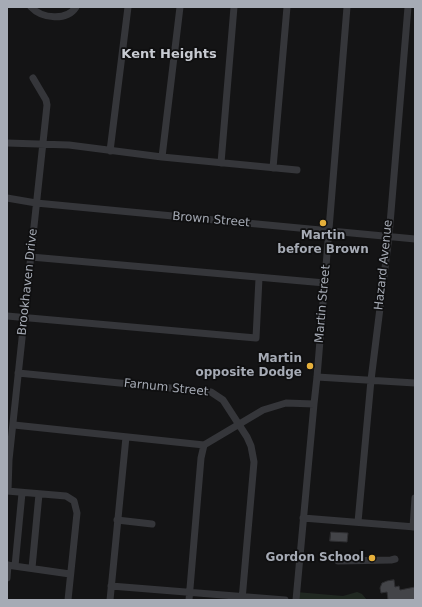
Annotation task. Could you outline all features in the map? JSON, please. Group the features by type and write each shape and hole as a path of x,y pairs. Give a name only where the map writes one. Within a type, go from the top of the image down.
{"street":[{"path":"31,7 35,11 43,14 57,16 67,15 76,7"},
{"path":"110,150 128,7"},
{"path":"162,157 180,7"},
{"path":"221,163 234,7"},
{"path":"274,168 287,7"},
{"name":"Martin Street","path":"296,600 317,377 347,7"},
{"name":"Hazard Avenue","path":"358,522 371,380 388,236 408,7"},
{"name":"Brookhaven Drive","path":"7,491 18,373 47,105 46,100 33,78"},
{"path":"7,143 42,144 110,150 162,157 297,170"},
{"name":"Brown Street","path":"7,198 36,203 415,239"},
{"path":"31,257 325,283"},
{"path":"7,316 256,338 259,278"},
{"name":"Farnum Street","path":"18,373 211,392 223,400 252,446 254,462 243,599"},
{"path":"317,377 415,383"},
{"path":"14,425 204,445 262,410 275,405 286,403 314,404"},
{"path":"110,600 126,436"},
{"path":"189,596 201,458 204,445"},
{"path":"7,491 66,496 74,501 77,514 68,600"},
{"path":"7,578 22,493"},
{"path":"32,568 39,494"},
{"path":"303,518 414,527 415,498"},
{"path":"117,520 152,524"},
{"path":"338,561 395,559"},
{"path":"10,566 70,574"},
{"path":"111,586 145,588 189,596 285,600"}],"shaded area":[{"path":"296,592 343,596 357,592 362,594 367,600 295,600"}],"building":[{"path":"331,532 348,533 347,542 330,541"},
{"path":"394,580 395,587 399,586 400,590 415,587 415,600 388,600 387,592 381,593 380,588 382,583"}],"place":[{"name":"Martin before Brown","path":"323,223"},
{"name":"Martin opposite Dodge","path":"310,366"},
{"name":"Gordon School","path":"372,558"}],"district":[{"name":"Kent Heights","path":"169,55"}]}
